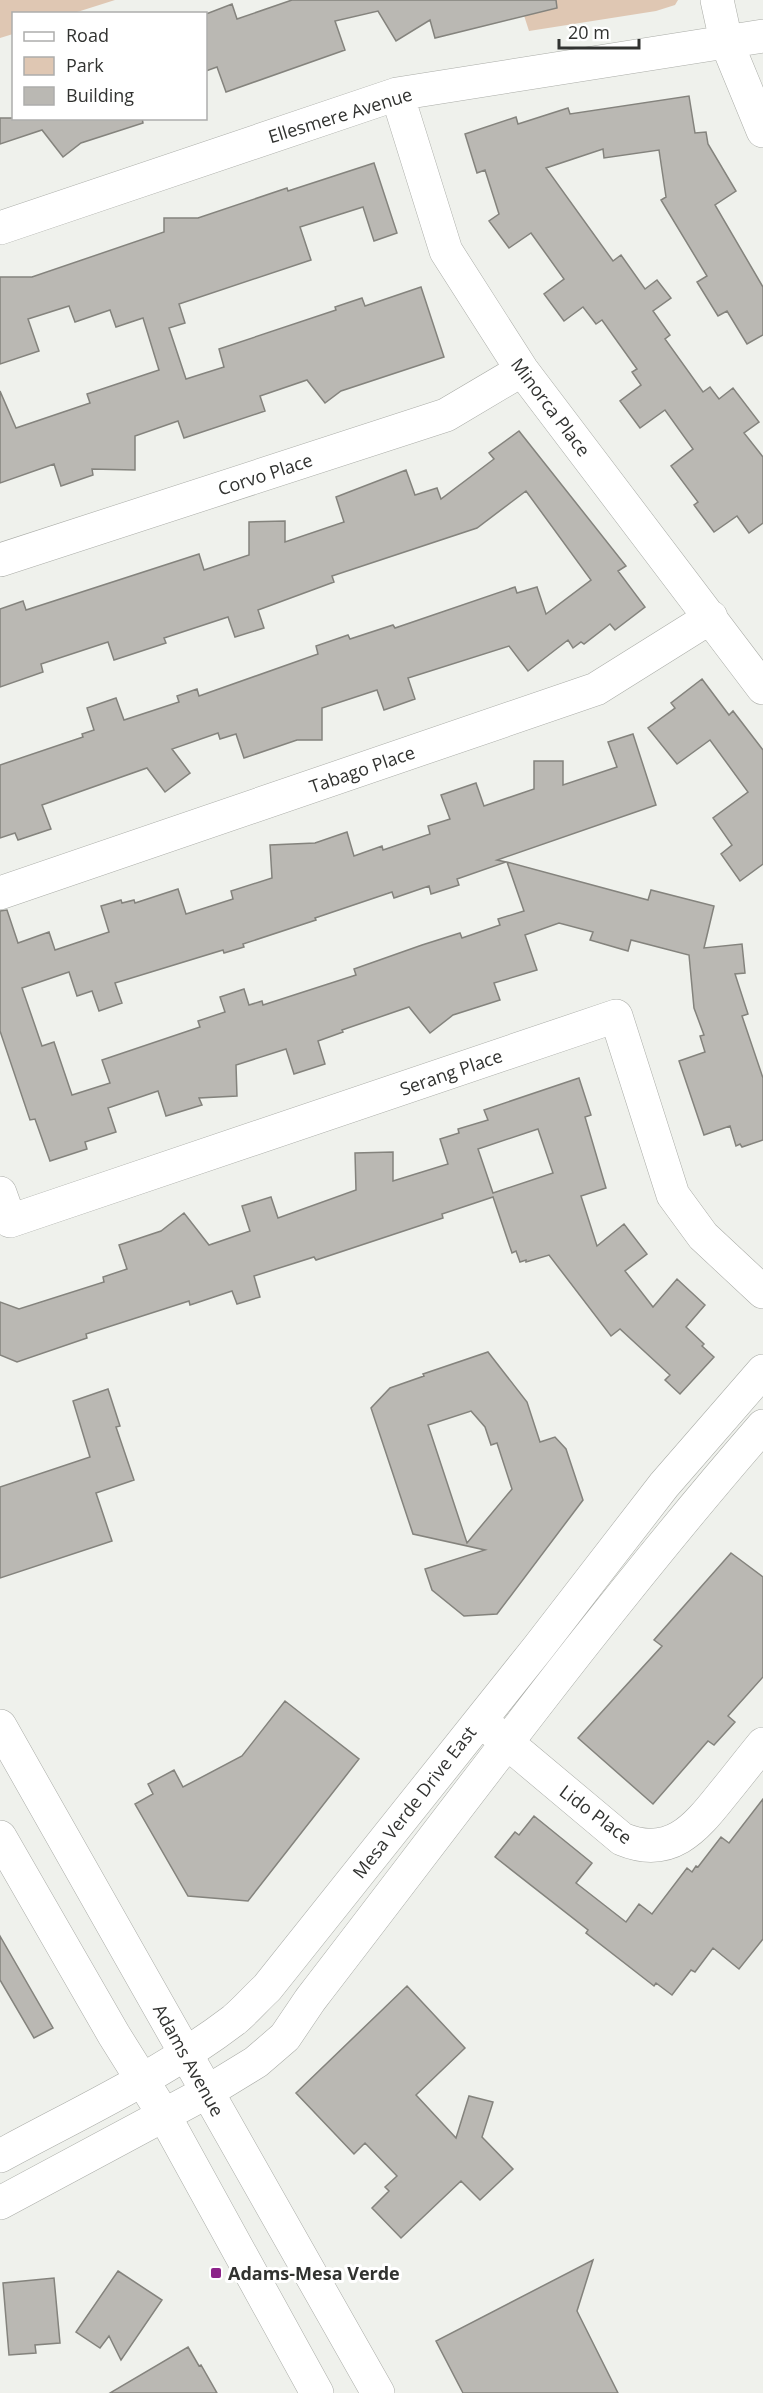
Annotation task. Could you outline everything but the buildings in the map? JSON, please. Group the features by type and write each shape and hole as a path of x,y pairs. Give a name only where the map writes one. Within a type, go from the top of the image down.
{"street":[{"path":"717,0 726,41 763,131"},
{"name":"Ellesmere Avenue","path":"0,228 397,94 763,36"},
{"name":"Minorca Place","path":"397,94 446,251 522,370 763,688"},
{"name":"Corvo Place","path":"0,560 446,415 522,370"},
{"name":"Tabago Place","path":"0,893 596,689 711,618"},
{"name":"Serang Place","path":"0,1193 10,1221 616,1016 673,1195 703,1236 763,1292"},
{"name":"Mesa Verde Drive East","path":"0,2156 141,2082 186,2054 235,2018 267,1988 538,1648 664,1485 763,1371"},
{"name":"Mesa Verde Drive East","path":"0,2202 207,2092 256,2062 285,2037 310,2000 507,1743 690,1513 763,1426"},
{"name":"Lido Place","path":"479,1720 622,1839 638,1845 672,1842 695,1828 763,1744"},
{"name":"Adams Avenue","path":"0,1726 378,2393"},
{"path":"0,1838 141,2082 164,2115 317,2393"}],"green space":[{"path":"0,0 115,0 77,12 12,12 12,34 0,38"},
{"path":"519,0 678,0 675,5 656,11 529,31"}],"place":[{"name":"Adams-Mesa Verde","path":"216,2273"}]}
